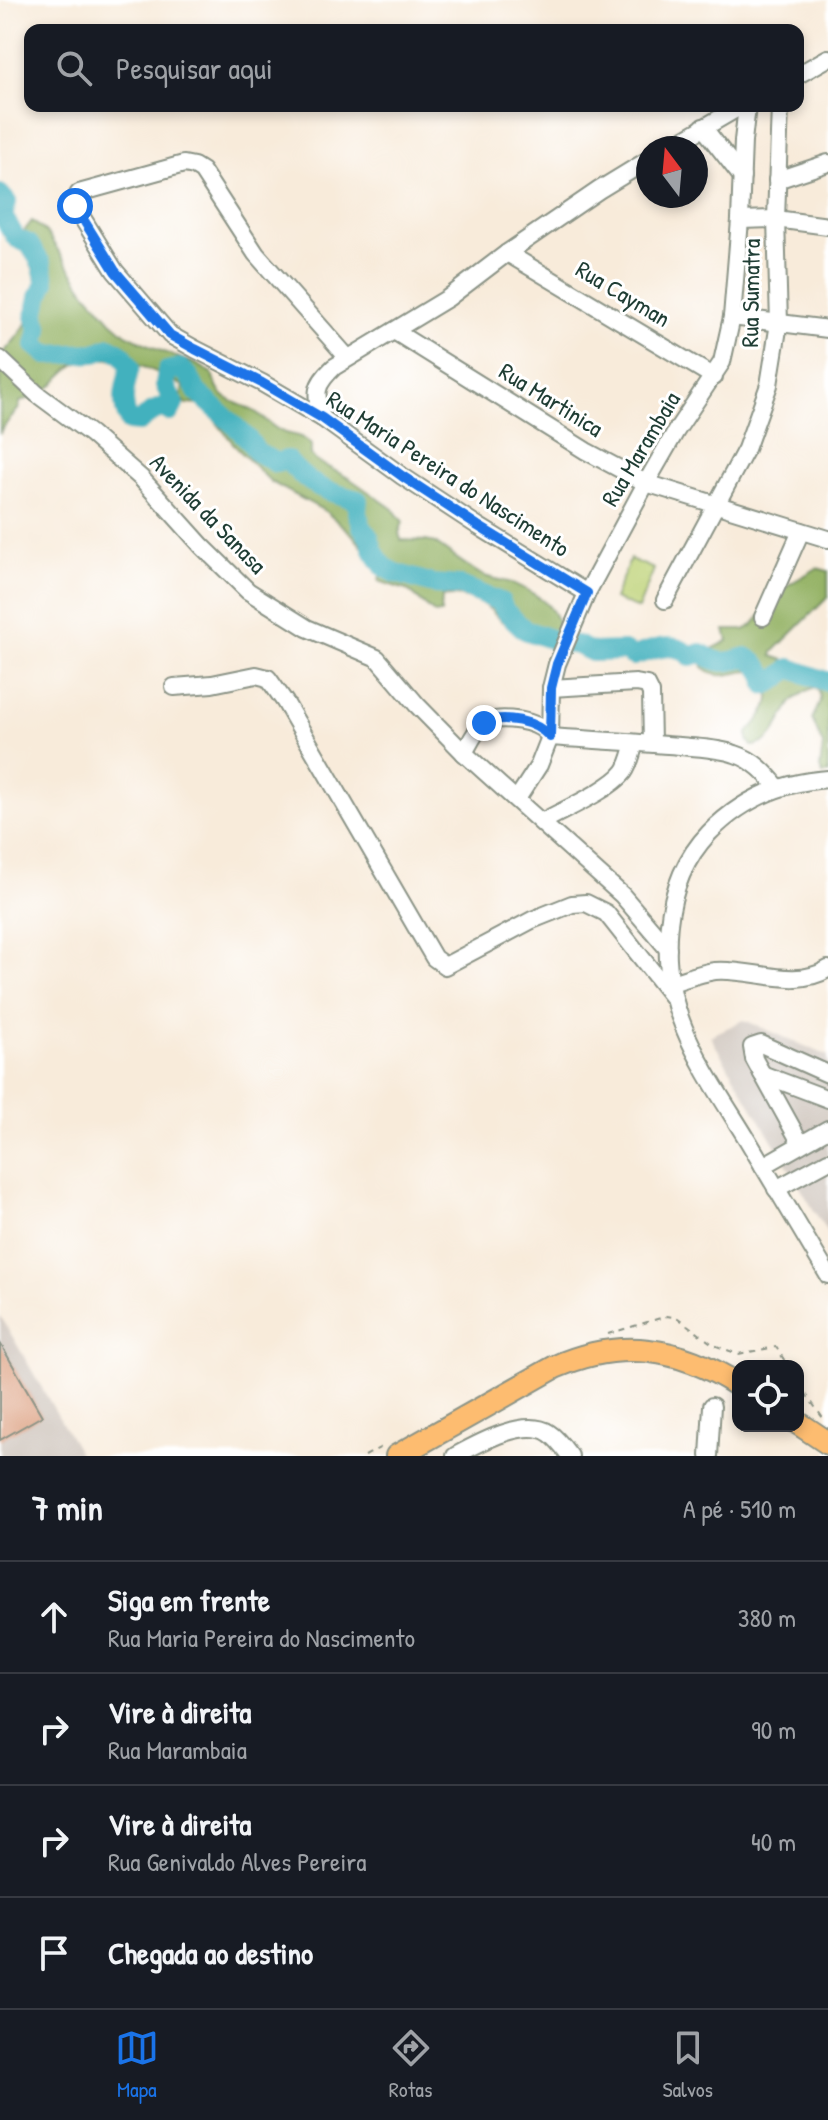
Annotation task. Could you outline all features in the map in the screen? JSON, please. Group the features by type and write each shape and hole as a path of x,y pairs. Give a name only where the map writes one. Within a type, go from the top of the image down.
{"main road":[{"path":"397,1456 555,1367 609,1350 650,1350 679,1357 712,1369 732,1381"},
{"path":"804,1427 828,1443"}],"street":[{"path":"804,72 828,58"},
{"path":"688,136 732,112"},
{"name":"Rua Marambaia","path":"517,799 539,765 550,737 551,688 557,664 587,593 676,431 722,362 732,317 744,112"},
{"name":"Rua Sumatra","path":"665,600 746,449 769,385 779,323 776,219 780,112"},
{"path":"703,127 742,177"},
{"path":"777,180 828,163"},
{"name":"Rua Maria Pereira do Nascimento","path":"347,357 256,254 202,171 194,166 184,164 79,193 75,206 115,271 170,335 322,418 440,501 587,593"},
{"path":"322,418 316,395 318,387 322,378 347,357 448,298 507,253 636,167"},
{"path":"740,220 776,219 828,226"},
{"name":"Rua Cayman","path":"507,253 714,377"},
{"path":"732,317 828,329"},
{"name":"Rua Martinica","path":"394,331 586,451 646,483 828,539"},
{"name":"Avenida da Sanasa","path":"0,359 37,394 91,434 141,478 202,546 248,591 307,628 377,658 464,753 622,895 668,949"},
{"path":"763,617 801,531"},
{"path":"174,687 212,684 248,675 268,678 440,964 445,966 463,958 532,920 572,904 586,903 606,913 672,991"},
{"path":"542,822 618,778 644,743 651,693 647,685 636,683 551,688"},
{"path":"464,753 480,726 497,719 533,724 550,737 722,750 737,754 761,768 778,788"},
{"path":"828,779 778,788 737,809 698,844 686,864 670,910 668,949 672,991 695,1051 828,1275"},
{"path":"672,991 699,974 716,971 804,979 828,969"},
{"path":"801,1144 754,1059 752,1047 758,1044 828,1074"},
{"path":"762,1074 828,1099"},
{"path":"763,1166 828,1129"},
{"path":"776,1189 828,1161"},
{"path":"709,1456 712,1406"},
{"path":"455,1456 500,1435 531,1428 548,1432 570,1456"}],"path":[{"path":"804,1393 828,1423"}],"shaded area":[{"path":"744,1020 828,1056 828,1234 710,1036"},
{"path":"0,1315 81,1456 0,1456"}],"green space":[{"path":"32,221 46,232 85,291 126,334 212,373 223,396 257,413 279,430 305,439 311,445 311,455 316,461 349,478 393,509 403,522 399,533 401,540 435,543 482,575 528,590 549,606 558,629 548,639 529,634 505,624 480,603 462,597 442,597 441,613 435,614 409,591 379,581 381,570 352,534 325,511 271,482 237,448 203,405 186,404 181,397 183,386 146,368 102,358 76,364 48,389 20,402 0,434 0,356 23,329 36,295 34,271 21,235"},
{"path":"630,559 654,569 638,609 614,599"},
{"path":"817,568 828,571 828,597 772,656 828,674 828,774 823,774 820,768 823,745 812,719 820,699 816,687 794,700 767,740 752,746 748,733 768,703 769,690 765,680 754,671 716,674 703,667 701,659 706,652 728,641 725,630 744,630 752,626 788,585"}],"building":[{"path":"0,1343 42,1416 0,1440"}],"waterway":[{"path":"0,194 7,202 3,216 16,238 29,244 44,274 45,284 35,316 39,329 35,345 47,355 95,353 110,347 123,355 130,367 124,401 129,421 139,422 162,407 170,412 174,404 165,385 167,371 180,368 189,376 197,392 232,423 257,452 276,463 287,460 302,476 318,486 358,500 357,513 374,552 384,567 396,573 433,584 461,586 501,602 505,611 525,630 592,652 624,651 633,656 670,647 690,656 701,653 723,662 746,657 760,668 766,685 790,668 828,682"}],"route":[{"path":"75,206 115,271 170,335 322,418 402,476 587,593 557,664 551,688 550,737 539,727 519,721 497,719 484,723"}]}
